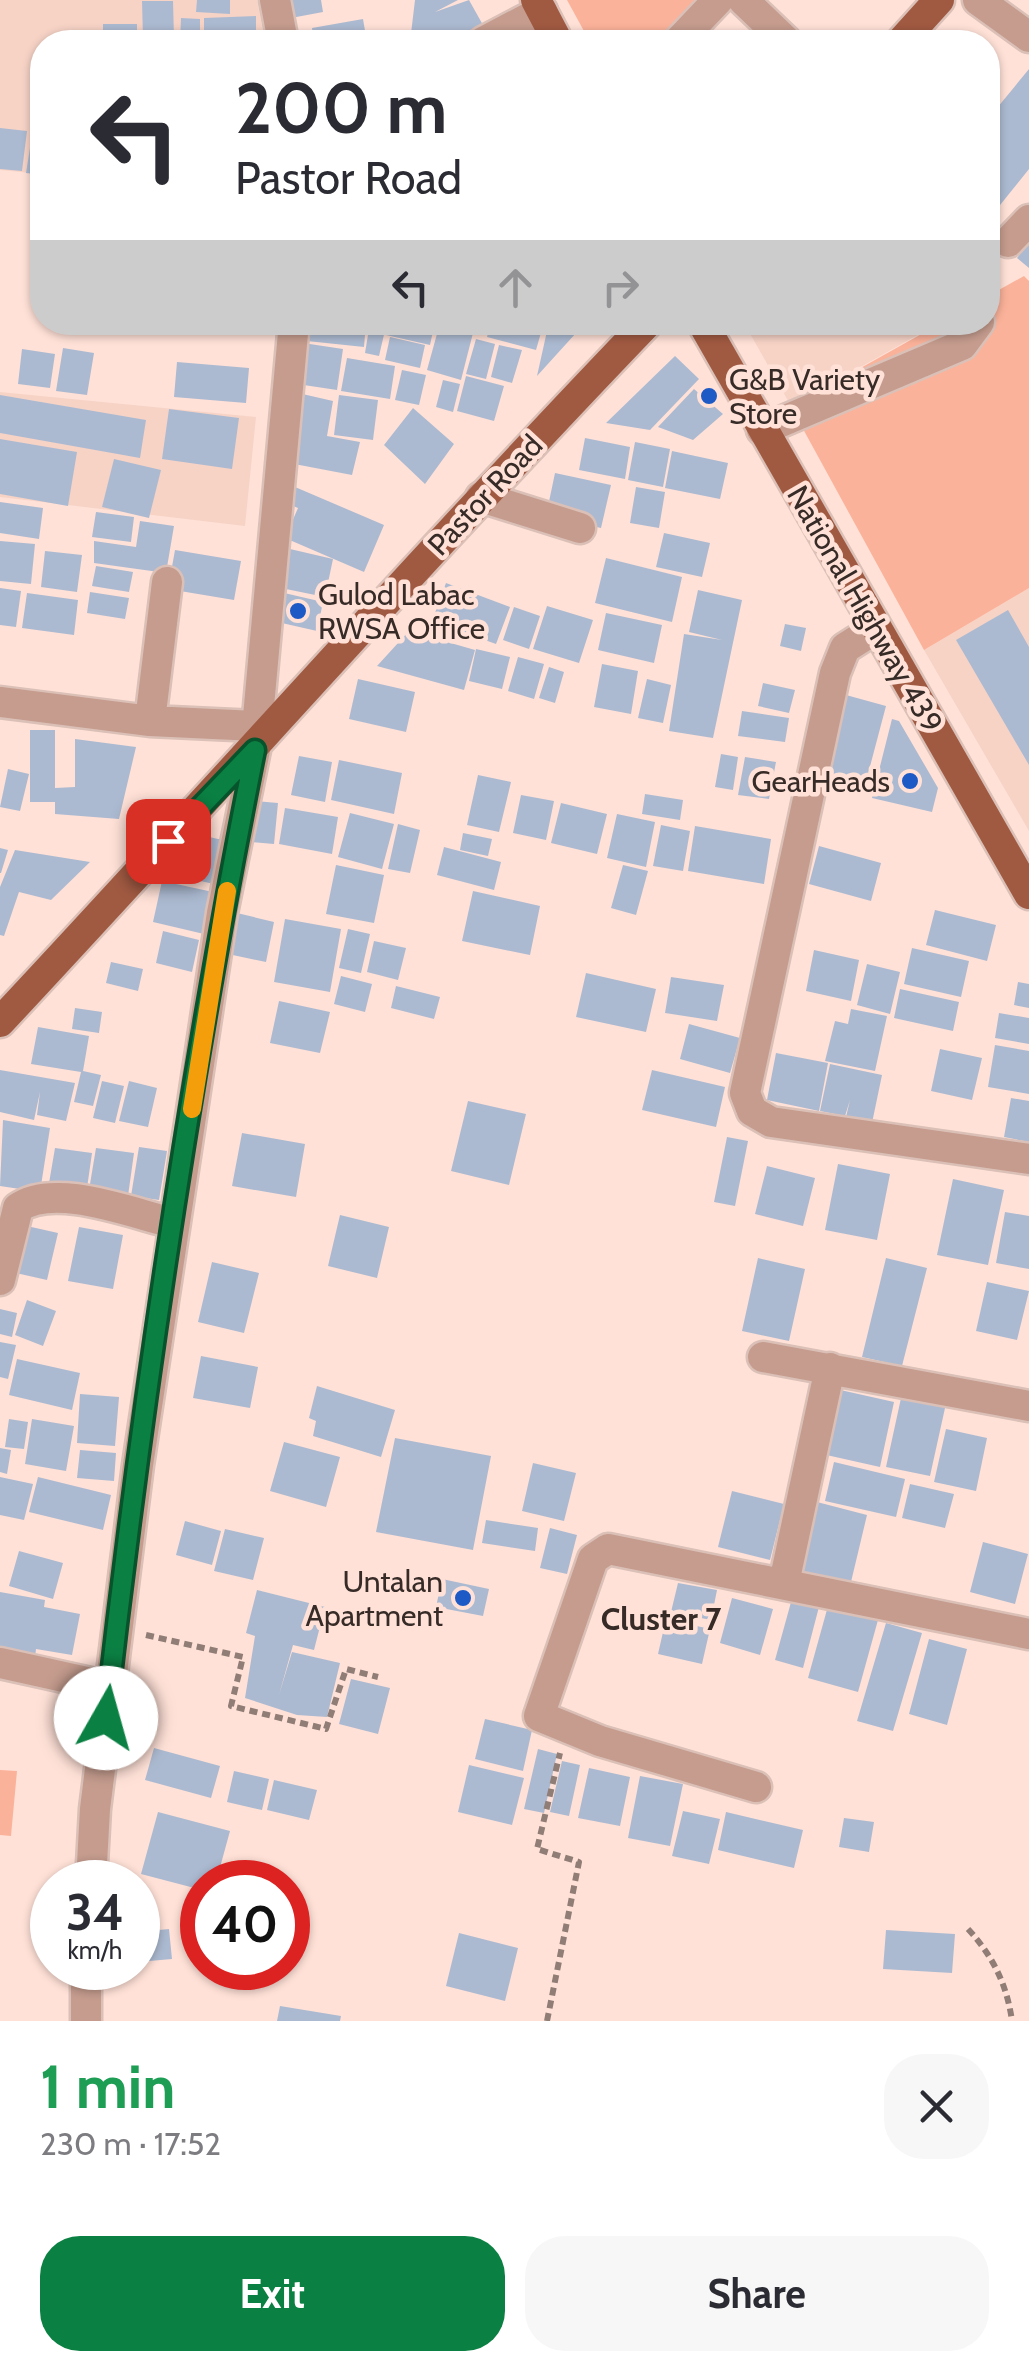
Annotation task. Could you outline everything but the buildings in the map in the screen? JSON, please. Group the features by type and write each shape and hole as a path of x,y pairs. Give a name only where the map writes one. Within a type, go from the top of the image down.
{"main road":[{"path":"912,30 939,0"},
{"path":"538,6 551,30"},
{"name":"Pastor Road","path":"0,1022 256,738 636,335"},
{"name":"National Highway 439","path":"709,335 1029,894"}],"street":[{"path":"275,0 281,30"},
{"path":"689,30 718,0"},
{"path":"743,0 774,30"},
{"path":"978,0 1021,19"},
{"path":"501,30 538,6"},
{"path":"1008,242 1029,220"},
{"path":"93,1860 109,1688 173,1223 222,914 256,738 293,335"},
{"path":"762,430 962,345 969,335"},
{"path":"481,497 580,528"},
{"path":"150,720 167,582"},
{"path":"875,628 846,648 836,673 745,1093 752,1111 771,1122 1029,1159"},
{"path":"0,702 150,720 256,738"},
{"path":"0,1280 18,1208 32,1198 52,1194 173,1223"},
{"path":"764,1357 1029,1406"},
{"path":"784,1583 830,1368"},
{"path":"756,1787 540,1716 593,1559 608,1548 1029,1634"},
{"path":"0,1663 109,1688"},
{"path":"86,1990 86,2021"}],"path":[{"path":"118,1629 243,1657 230,1706 326,1729 346,1669 378,1677"},
{"path":"547,2021 578,1862 537,1848 567,1727"},
{"path":"968,1929 985,1948 1006,1989 1012,2021"}],"shaded area":[{"path":"0,0 257,0 263,30 30,30 30,173 0,170"},
{"path":"567,0 705,0 678,30 583,30"},
{"path":"1024,276 1029,281 1029,588 924,650 791,407 920,335 1000,335 1000,289"},
{"path":"751,335 918,335 791,406"},
{"path":"0,392 256,417 245,526 0,497"},
{"path":"1029,588 1029,831 924,650"},
{"path":"0,1770 17,1771 11,1836 0,1835"}],"slow traffic":[{"path":"192,1109 227,891"}],"place":[{"name":"G&B Variety Store","path":"709,396"},
{"name":"Gulod Labac RWSA Office","path":"298,611"},
{"name":"GearHeads","path":"910,781"},
{"name":"Untalan Apartment","path":"463,1598"}],"district":[{"name":"Cluster 7","path":"661,1618"}],"route":[{"path":"106,1718 173,1223 222,914 255,750 168,841"}]}
